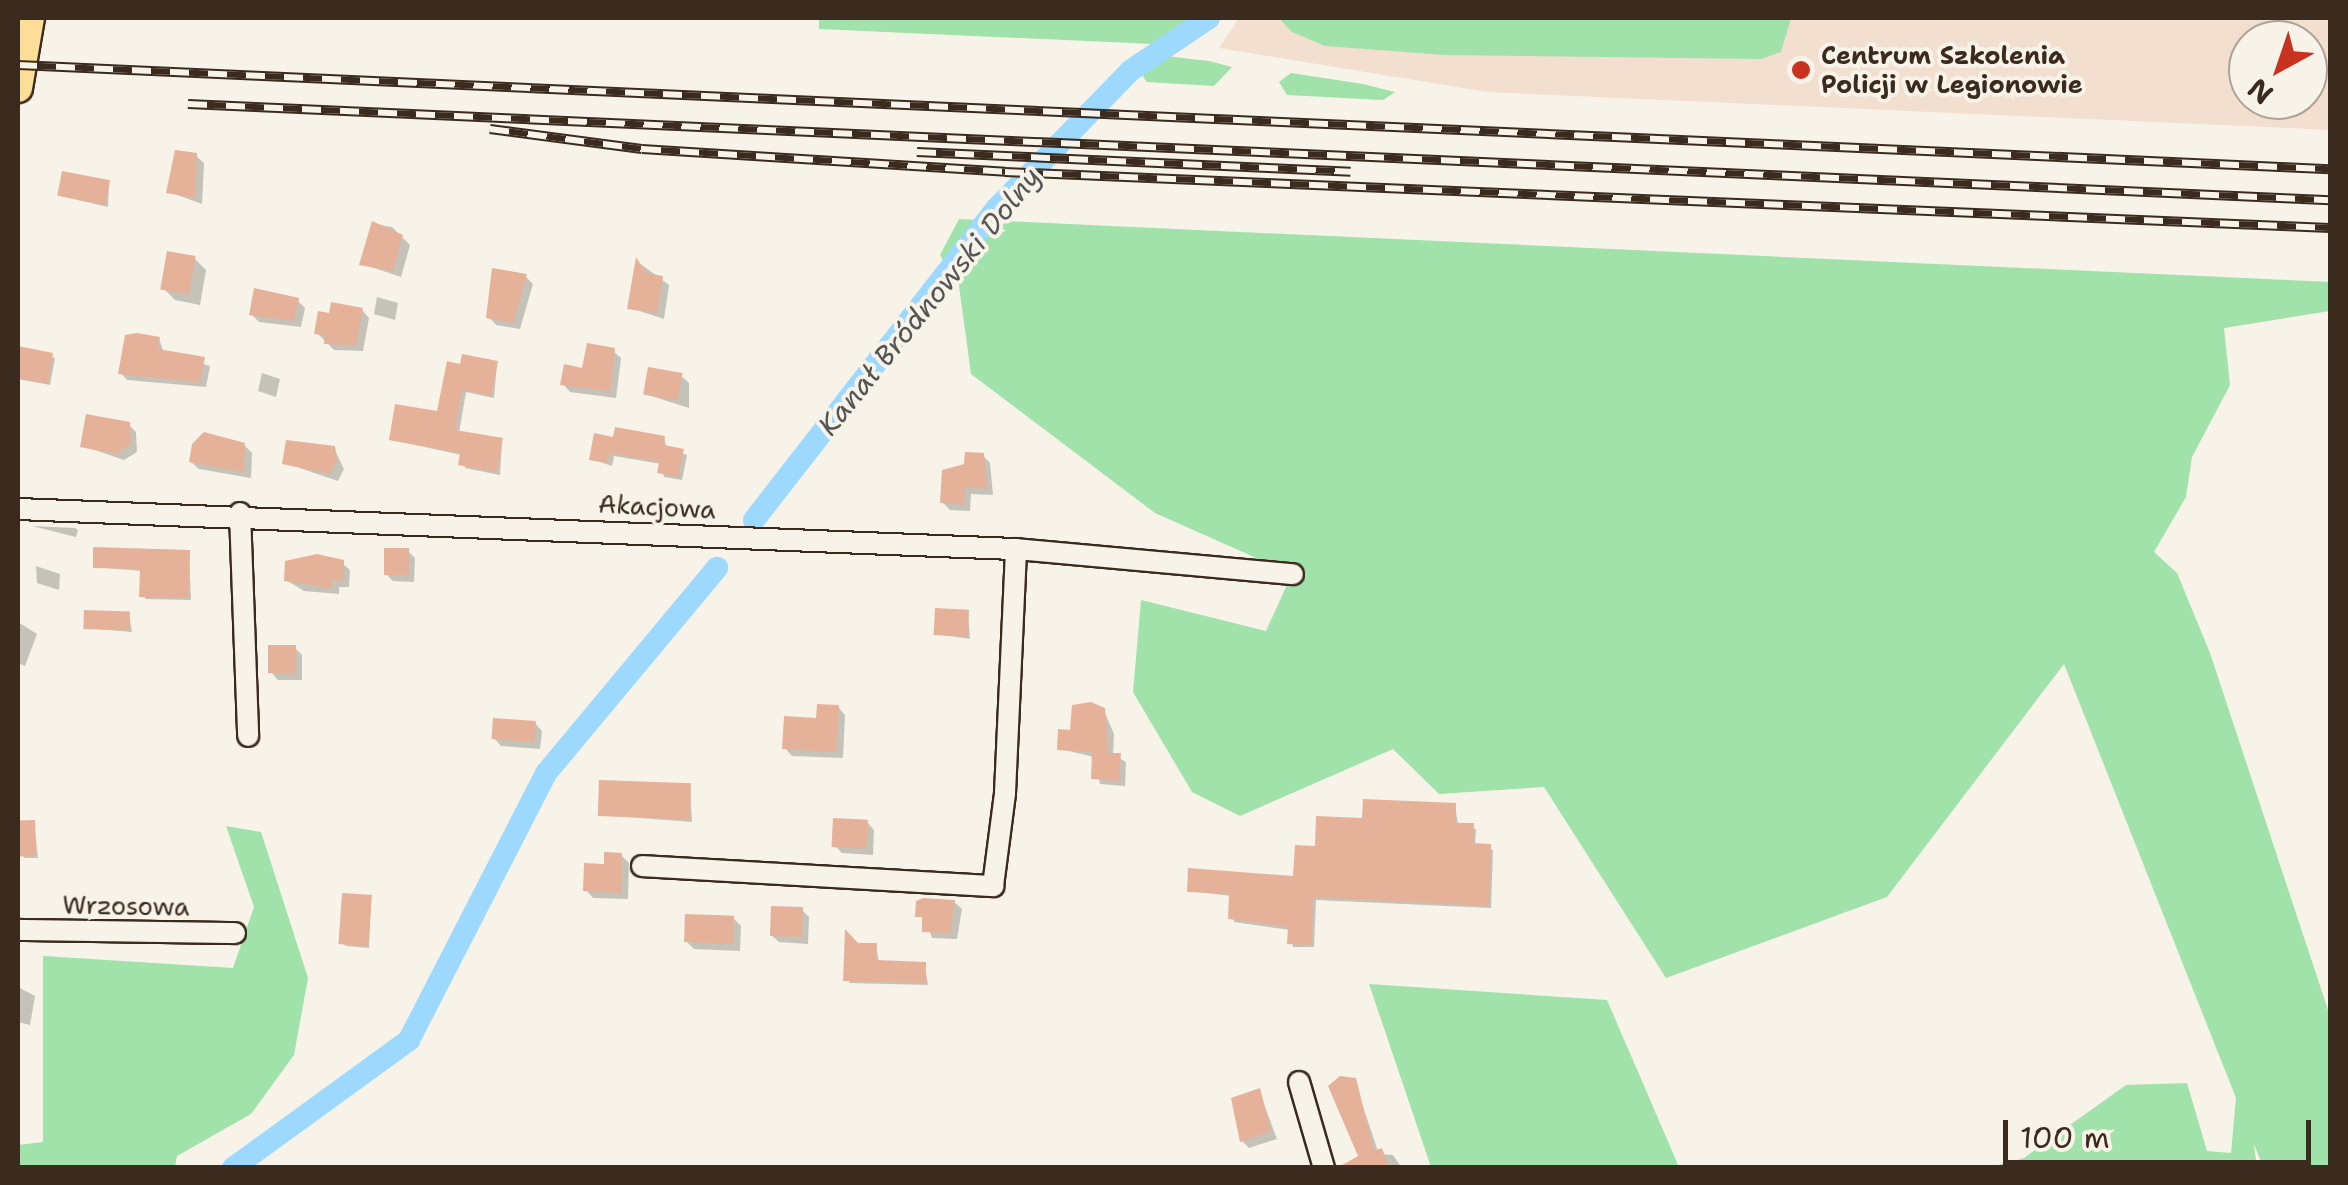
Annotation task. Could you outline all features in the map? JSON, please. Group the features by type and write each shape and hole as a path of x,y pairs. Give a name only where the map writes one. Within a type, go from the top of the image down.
{"main road":[{"path":"18,88 26,19"}],"street":[{"name":"Akacjowa","path":"18,509 240,514 1016,550 1293,574"},
{"path":"240,514 248,736"},
{"path":"642,866 993,886 1005,794 1016,550"},
{"name":"Wrzosowa","path":"18,930 234,933"},
{"path":"1299,1082 1324,1168"}],"shaded area":[{"name":"Centrum Szkolenia Policji w Legionowie","path":"1239,18 2330,18 2330,130 1487,92 1219,48"}],"green space":[{"path":"819,18 1195,18 1153,44 819,29"},
{"path":"1279,18 1791,18 1781,52 1761,59 1445,55 1325,46 1292,32"},
{"path":"1165,56 1232,67 1214,86 1147,82 1143,77 1151,62"},
{"path":"1291,73 1395,92 1383,100 1287,95 1279,82"},
{"path":"959,219 2330,282 2330,311 2224,328 2230,385 2192,457 2186,497 2154,552 2177,573 2210,653 2330,1016 2330,1167 2263,1167 2254,1144 2257,1167 1991,1167 2024,1158 2126,1085 2187,1083 2207,1151 2231,1153 2236,1098 2064,664 1887,897 1666,978 1544,787 1439,794 1393,749 1240,816 1192,792 1133,692 1141,600 1266,631 1292,574 1155,513 971,374 959,286 940,255"},
{"path":"226,826 261,832 308,978 294,1055 251,1114 177,1156 175,1167 18,1167 18,1145 43,1142 43,956 233,968 254,907"},
{"path":"1369,984 1607,1000 1679,1167 1431,1167"}],"building":[{"path":"175,150 197,153 195,198 166,193"},
{"path":"62,171 110,180 105,205 57,196"},
{"path":"372,221 403,235 393,271 359,265"},
{"path":"167,251 196,256 189,294 160,289"},
{"path":"636,257 646,273 663,276 657,313 627,309"},
{"path":"492,268 527,274 513,323 486,318"},
{"path":"254,288 299,298 294,321 249,315"},
{"path":"331,302 363,308 356,345 324,344 325,335 314,334 318,311 329,313"},
{"path":"125,335 160,337 158,349 205,357 200,382 118,374"},
{"path":"587,343 615,348 610,391 560,385 564,364 582,368"},
{"path":"18,346 53,353 48,384 18,378"},
{"path":"462,354 498,361 491,396 462,390 455,430 503,438 497,472 458,465 460,453 389,440 395,404 437,411 447,361 460,364"},
{"path":"648,367 682,373 678,401 643,395"},
{"path":"86,414 130,422 131,444 116,454 80,447"},
{"path":"615,427 665,436 664,445 684,449 678,477 657,473 659,462 610,453 608,463 589,460 594,433 613,437"},
{"path":"204,432 245,443 244,472 189,462 192,444"},
{"path":"286,440 335,446 337,460 330,474 282,464"},
{"path":"965,452 984,453 987,489 965,487 964,505 940,503 942,470 964,464"},
{"path":"93,547 190,550 189,598 139,597 140,569 93,568"},
{"path":"384,548 409,548 409,575 384,575"},
{"path":"317,554 344,560 343,581 332,580 332,588 284,581 285,561"},
{"path":"935,608 969,610 968,637 934,635"},
{"path":"84,610 130,612 129,631 83,629"},
{"path":"268,645 296,645 296,673 268,673"},
{"path":"1091,702 1105,708 1108,753 1121,753 1119,781 1091,779 1092,752 1057,750 1058,729 1070,730 1072,705"},
{"path":"817,704 839,705 836,752 782,749 784,716 816,718"},
{"path":"493,718 536,721 534,742 492,739"},
{"path":"599,780 691,783 690,819 598,816"},
{"path":"1363,799 1456,803 1455,823 1474,823 1473,843 1491,844 1489,906 1313,897 1312,945 1287,944 1288,927 1228,919 1229,894 1187,892 1188,868 1293,876 1295,845 1315,846 1316,816 1362,818"},
{"path":"833,818 868,820 866,849 831,847"},
{"path":"35,820 36,856 19,857 18,821"},
{"path":"604,852 622,853 621,893 583,891 584,863 604,864"},
{"path":"342,893 372,895 368,946 338,944"},
{"path":"955,900 950,933 922,932 922,917 915,917 916,901"},
{"path":"771,906 803,907 802,937 770,936"},
{"path":"685,914 734,916 733,944 684,942"},
{"path":"845,929 858,943 877,943 876,960 926,962 926,983 843,981"},
{"path":"1340,1076 1356,1078 1374,1151 1382,1148 1389,1168 1337,1168 1358,1156 1328,1086"},
{"path":"1260,1088 1271,1131 1240,1142 1231,1098"}],"waterway":[{"name":"Kanał Bródnowski Dolny","path":"754,520 996,209 1130,71 1209,18"},
{"name":"Kanał Bródnowski Dolny","path":"233,1168 409,1040 547,772 717,568"}],"railway":[{"path":"18,65 2330,169"},
{"path":"188,104 2330,200"},
{"path":"490,129 642,149 1005,172 2330,228"},
{"path":"917,152 1351,172"}],"place":[{"name":"Centrum Szkolenia Policji w Legionowie","path":"1801,70"}]}
